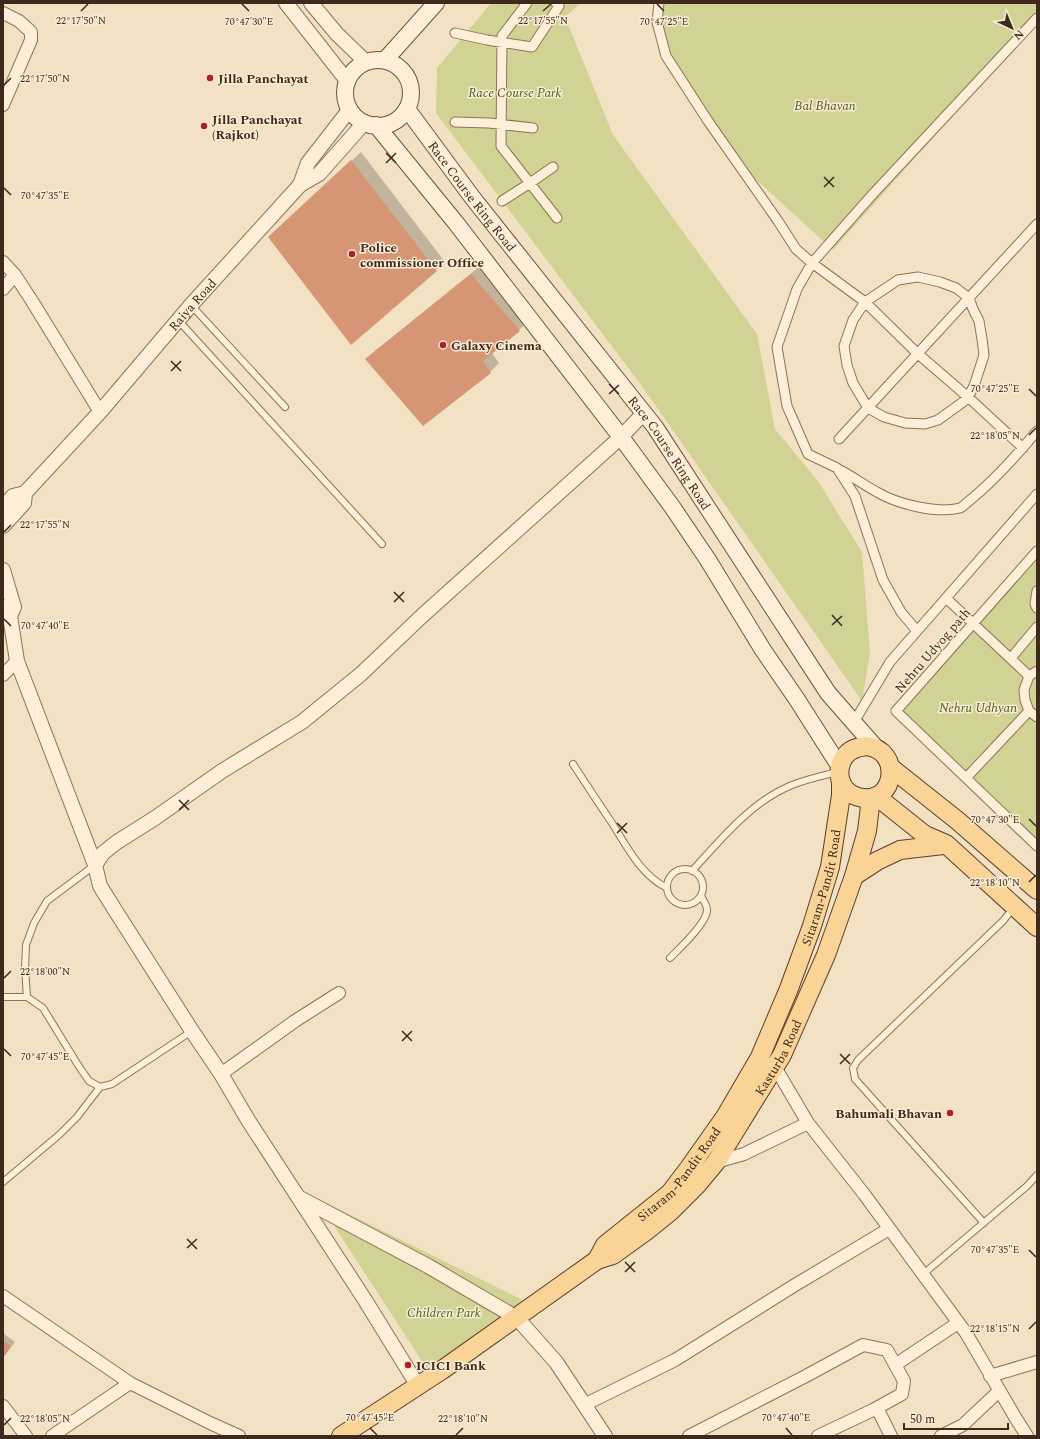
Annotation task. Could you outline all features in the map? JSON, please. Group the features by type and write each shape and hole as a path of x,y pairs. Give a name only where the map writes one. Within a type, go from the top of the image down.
{"main road":[{"path":"385,60 436,3"},
{"path":"371,124 385,125 394,122 406,109 411,96 406,74 393,63 385,60 366,62 358,67 352,74 346,91 346,100 350,109 356,116 371,124 456,223 621,437 673,508 708,560 763,650 796,698 840,774 847,791 856,797 874,797 925,835 946,844 1037,927"},
{"name":"Race Course Ring Road","path":"406,109 472,197 660,433 828,694 877,749"},
{"path":"840,774 841,762 847,753 856,748 866,746 877,749 887,758 891,775 882,791 874,797"},
{"path":"890,767 958,821 1037,890"},
{"name":"Sitaram-Pandit Road","path":"341,1436 418,1386 517,1318 597,1260 605,1245 670,1193 690,1168 725,1117 760,1057 788,991 812,926 830,867 841,795 840,774"},
{"name":"Kasturba Road","path":"597,1260 613,1255 650,1228 671,1211 696,1186 716,1162 775,1067 782,1055 826,955 854,876 874,797"},
{"path":"854,876 877,861 900,850 946,844"}],"street":[{"path":"286,3 348,82"},
{"path":"311,3 337,34 366,62"},
{"path":"527,3 502,36 501,146 556,218"},
{"path":"455,33 470,37 532,47 559,6 556,3"},
{"path":"659,3 657,22 666,56 708,121 796,249 812,263 865,302 917,353 968,397 1023,448"},
{"path":"3,13 26,26 31,32 31,40 3,105"},
{"path":"1037,18 872,195 812,263 797,289 777,347 787,406 808,454 837,468 878,493 918,508 941,510 961,508 989,483 1023,448 1037,431"},
{"path":"300,185 308,163 350,109"},
{"path":"456,122 489,123 533,128"},
{"name":"Raiya Road","path":"3,508 13,496 25,493 100,412 191,305 300,185 320,174 371,124"},
{"path":"502,201 553,166"},
{"path":"839,439 1037,224"},
{"path":"3,262 15,275 32,301 100,412"},
{"path":"3,289 15,275"},
{"path":"918,277 940,282 956,288 969,298 979,321 984,355 974,386 968,397 938,420 925,424 905,423 884,417 868,408 853,382 847,365 844,346 853,320 865,302 898,280 918,277"},
{"path":"95,865 103,853 117,842 156,818 222,771 302,722 361,674 423,615 621,437 644,413"},
{"path":"837,468 855,496 884,580 901,612 917,631"},
{"name":"Raiya Road","path":"3,526 24,503 25,493"},
{"path":"854,722 890,662 1037,494"},
{"name":"Nehru Udyog path","path":"1037,551 896,710 1037,846"},
{"path":"3,570 14,607 6,612 17,661 95,865 100,886 221,1074 248,1120 297,1197 365,1300 418,1386"},
{"path":"1037,591 1035,604 1037,608"},
{"path":"946,598 1011,658 1033,673 1024,690 1025,700 1029,711 1037,717"},
{"path":"1011,658 1037,627"},
{"path":"3,675 17,661"},
{"path":"966,778 1029,711"},
{"path":"221,1074 295,1021 339,993"},
{"path":"760,1057 775,1067 808,1123 864,1194 966,1333 990,1376 1027,1436"},
{"path":"716,1162 744,1154 808,1123"},
{"path":"297,1197 428,1266 517,1318 556,1362 605,1436"},
{"path":"584,1405 675,1360 795,1285 889,1229"},
{"path":"3,1296 130,1383 210,1424 239,1436"},
{"path":"895,1365 958,1323"},
{"path":"689,1436 863,1345 887,1350 904,1381 902,1394 877,1408 818,1436"},
{"path":"990,1376 1037,1362"},
{"path":"52,1436 130,1383"},
{"path":"941,1436 963,1425 999,1390"},
{"path":"3,1406 26,1436"},
{"path":"877,1408 891,1436"}],"lane":[{"path":"191,305 285,407"},
{"path":"178,320 382,544"},
{"path":"573,764 635,859 650,876 667,888"},
{"path":"692,870 727,832 757,806 775,794 810,778 840,774"},
{"path":"27,997 25,968 26,945 34,923 47,901 95,865"},
{"path":"686,869 692,870 701,878 703,890 697,900 692,903 681,904 671,898 667,888 668,882 675,873 686,869"},
{"path":"670,958 695,932 705,918 707,910 706,903 700,896"},
{"path":"984,1223 855,1079 853,1068 858,1060 1003,921 1015,906"},
{"path":"3,997 27,997 43,1008 89,1082 100,1087"},
{"path":"3,1182 59,1135 76,1117 100,1087 112,1084 192,1031"},
{"path":"922,1275 1027,1186 1037,1175"}],"green space":[{"name":"Race Course Park","path":"491,3 581,3 565,17 613,135 757,334 775,429 818,481 862,552 870,653 862,701 644,389 436,113 437,68"},
{"name":"Bal Bhavan","path":"663,3 1037,3 1037,21 833,250 740,165 685,85 657,22"},
{"name":"Nehru Udhyan","path":"1037,551 1037,846 896,711"},
{"name":"Children Park","path":"316,1198 533,1305 431,1375"}],"building":[{"name":"Police commissioner Office","path":"351,160 437,271 351,345 268,237"},
{"name":"Galaxy Cinema","path":"471,274 520,331 483,361 491,373 423,426 365,359"},
{"path":"3,1340 11,1346 3,1358"}],"place":[{"name":"Jilla Panchayat","path":"210,78"},
{"name":"Jilla Panchayat (Rajkot)","path":"204,126"},
{"name":"Police commissioner Office","path":"352,254"},
{"name":"Galaxy Cinema","path":"443,345"},
{"name":"Bahumali Bhavan","path":"950,1113"},
{"name":"ICICI Bank","path":"408,1365"}]}
